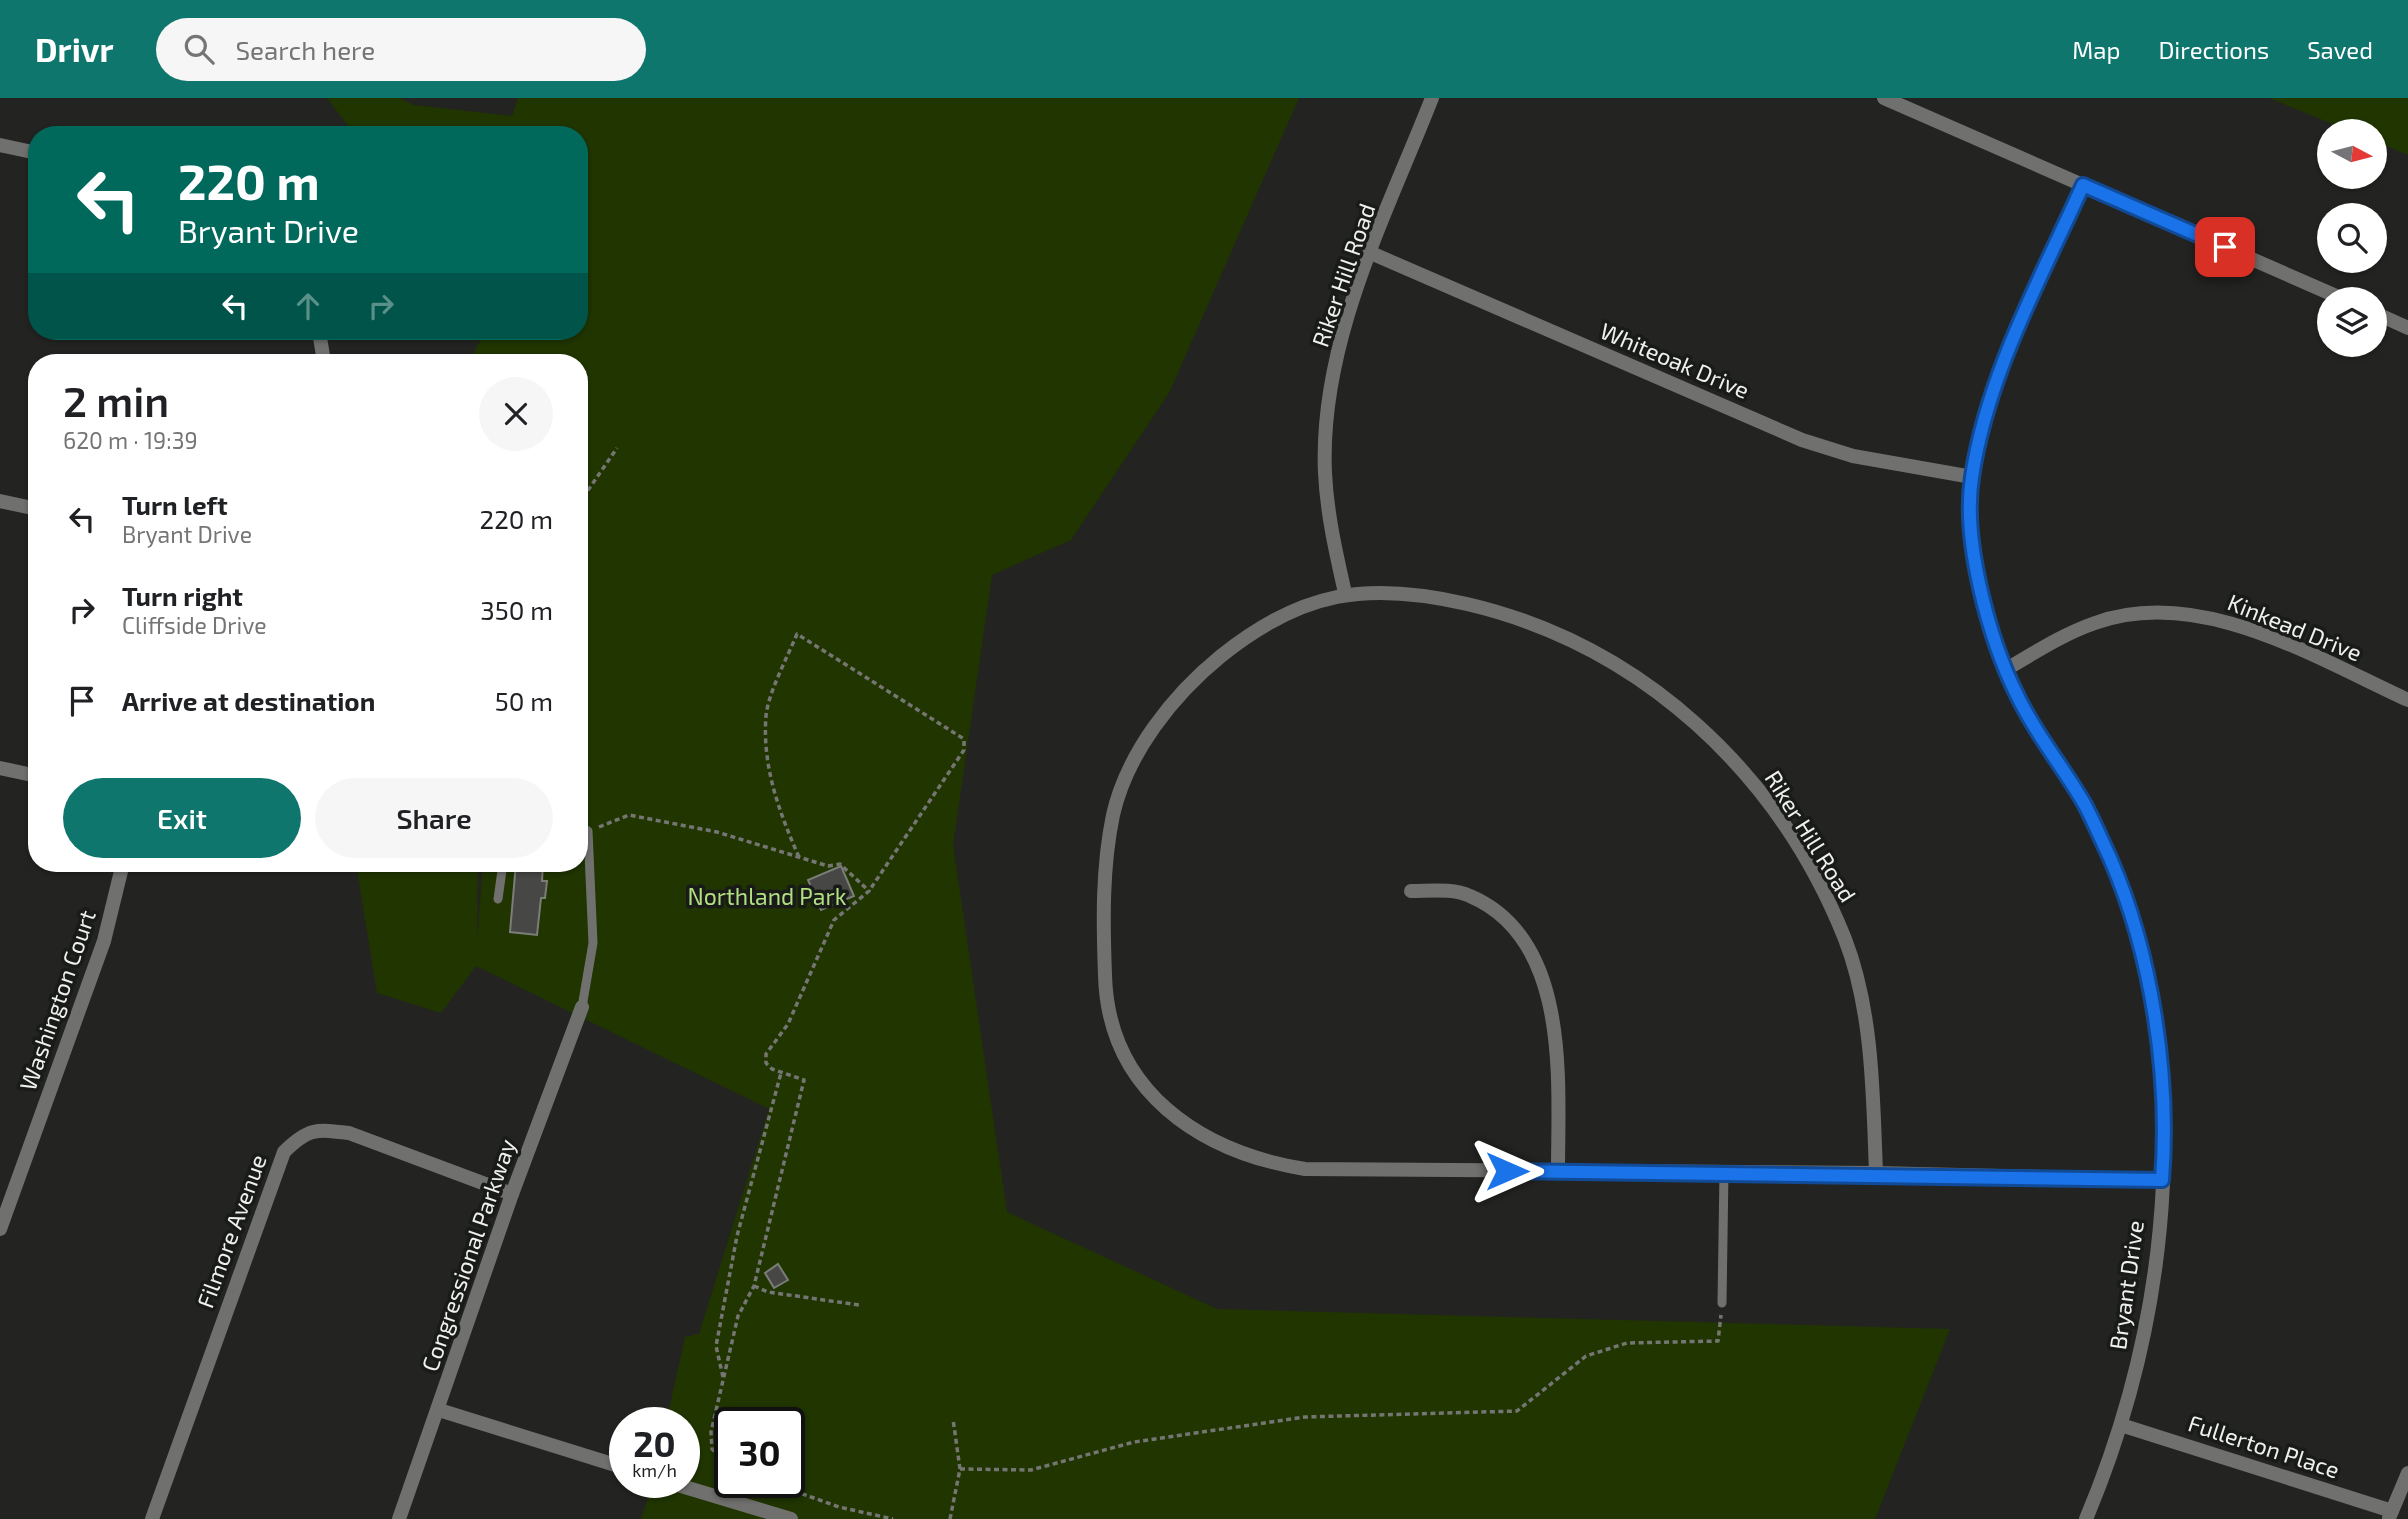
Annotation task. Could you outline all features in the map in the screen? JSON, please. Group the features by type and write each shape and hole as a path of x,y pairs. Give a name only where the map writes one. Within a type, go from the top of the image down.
{"street":[{"name":"Riker Hill Road","path":"1432,98 1351,309 1327,413 1325,471 1330,531 1345,593 1398,594 1450,600 1501,612 1550,629 1597,652 1642,679 1684,711 1722,747 1777,816 1826,895 1847,944 1866,1037 1876,1173"},
{"path":"1884,98 2317,288"},
{"path":"0,145 28,151"},
{"name":"Bryant Drive","path":"2083,185 2008,353 1991,399 1972,477 1969,522 1979,583 2005,670 2018,699 2085,806 2111,861 2136,932 2158,1039 2164,1132 2162,1180 2146,1328 2121,1425 2087,1519"},
{"name":"Whiteoak Drive","path":"1371,253 1802,440 1853,456 1972,477"},
{"path":"2387,318 2408,328"},
{"path":"0,501 28,507"},
{"path":"1345,593 1296,609 1236,644 1184,690 1143,746 1114,813 1102,902 1105,996 1115,1036 1149,1093 1175,1119 1221,1146 1267,1163 1305,1169 1876,1173 2162,1180"},
{"name":"Kinkead Drive","path":"2005,670 2097,622 2169,613 2209,617 2250,628 2408,700"},
{"path":"0,768 28,774"},
{"name":"Washington Court","path":"0,1228 104,941 121,872"},
{"path":"1411,891 1469,895 1510,922 1525,943 1552,1011 1559,1049 1558,1171"},
{"name":"Congressional Parkway","path":"399,1519 512,1194 582,1007"},
{"name":"Filmore Avenue","path":"152,1519 284,1152 302,1134 320,1130 349,1133 512,1194"},
{"path":"439,1410 609,1463"},
{"name":"Fullerton Place","path":"2121,1425 2391,1515"},
{"path":"2391,1515 2408,1473"},
{"path":"700,1492 791,1519"}],"lane":[{"path":"582,1007 593,943 588,831"},
{"path":"498,900 502,872"},
{"path":"1722,1303 1724,1172"}],"path":[{"path":"588,490 617,447"},
{"path":"717,1407 738,1316 754,1286 804,1080 781,1073 766,1063 766,1054 788,1024 834,920 869,891 964,750 964,739 797,634 766,713 768,762 776,804 799,857"},
{"path":"588,831 629,815 717,832 828,866 841,864 869,891"},
{"path":"723,1379 716,1346 737,1236 781,1073"},
{"path":"754,1286 768,1292 859,1305"},
{"path":"960,1469 1031,1470 1134,1442 1305,1417 1517,1410 1586,1356 1628,1343 1718,1341 1722,1303"},
{"path":"950,1519 960,1469 953,1419"},
{"path":"714,1422 714,1451"},
{"path":"805,1495 839,1507 893,1519"}],"green space":[{"name":"Northland Park","path":"327,98 399,98 414,105 512,116 518,98 1299,98 1169,393 1071,540 992,575 953,845 1007,1212 1217,1309 1950,1329 1875,1519 641,1519 648,1498 700,1498 700,1407 670,1407 685,1337 699,1334 769,1109 476,966 441,1013 377,993 357,872 478,872 477,942 482,872 588,872 588,354 473,354 480,340 588,340 588,126 348,126"},
{"path":"2269,98 2408,98 2408,155 2387,146 2387,119 2321,119"}],"building":[{"path":"841,866 854,896 821,910 808,880"},
{"path":"515,872 542,872 542,881 547,881 545,898 541,898 537,935 510,932"},
{"path":"778,1264 788,1280 774,1288 765,1273"}],"route":[{"path":"1507,1171 1876,1173 2162,1180 2165,1143 2158,1039 2136,932 2111,861 2085,806 2018,699 2005,670 1979,583 1969,522 1972,477 1991,399 2013,342 2083,185 2225,247"}]}
